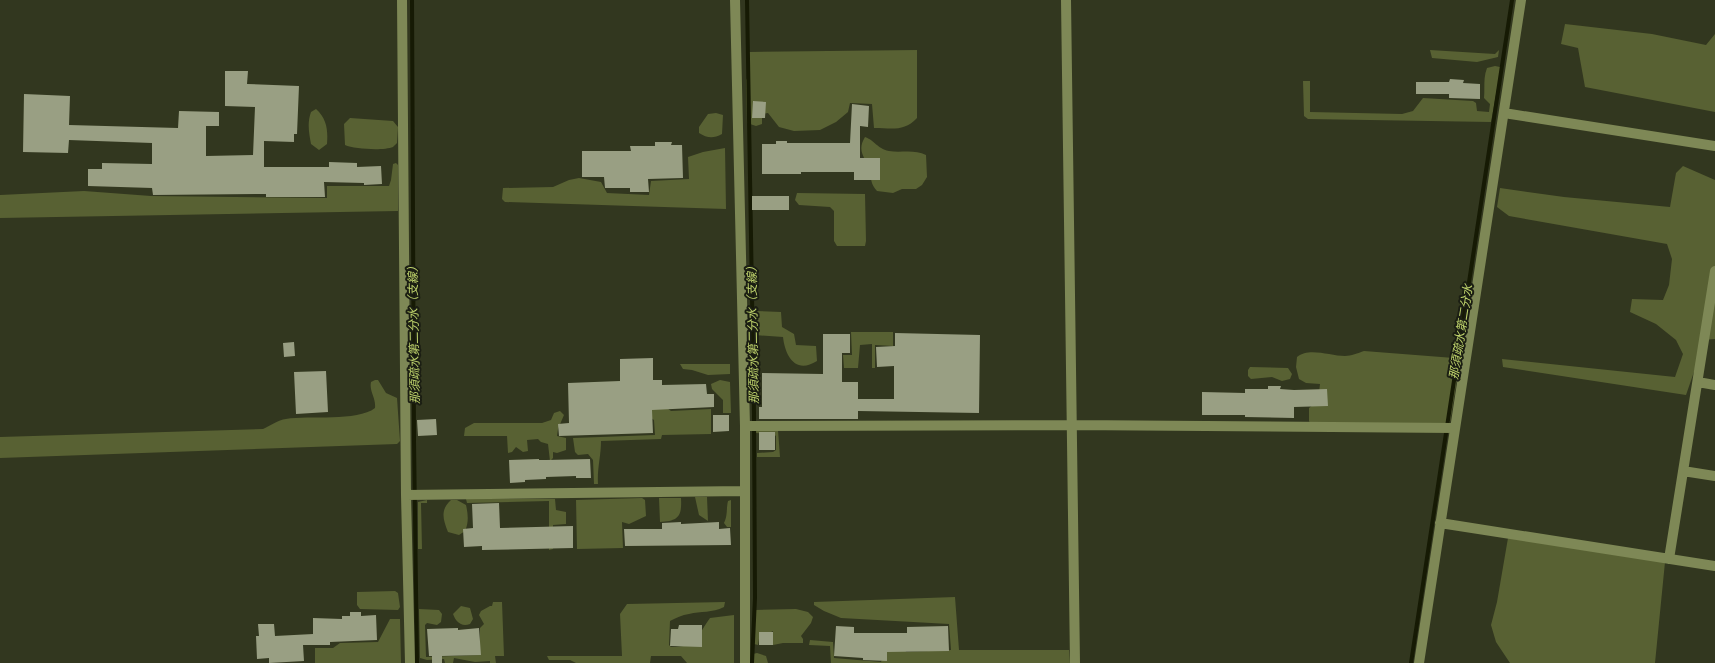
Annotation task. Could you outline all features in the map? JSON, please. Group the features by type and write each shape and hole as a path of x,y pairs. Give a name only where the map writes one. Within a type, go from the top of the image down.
{"street":[{"path":"402,0 406,495 410,663"},
{"path":"735,0 745,426 745,663"},
{"path":"1066,0 1075,663"},
{"path":"1419,663 1521,0"},
{"path":"1504,113 1715,146"},
{"path":"1669,559 1715,271"},
{"path":"1698,382 1715,384"},
{"path":"745,426 1072,425 1454,428"},
{"path":"1683,471 1715,476"},
{"path":"406,495 744,491"},
{"path":"1440,523 1715,566"}],"green space":[{"path":"1565,24 1652,34 1706,45 1715,34 1715,112 1585,87 1578,48 1561,44"},
{"path":"917,50 917,118 907,125 892,129 874,128 872,104 850,103 848,112 836,122 820,130 794,131 779,127 768,113 762,114 762,124 756,126 747,123 746,80 750,74 749,52"},
{"path":"1430,50 1495,54 1499,50 1498,57 1477,62 1432,58"},
{"path":"1495,66 1500,67 1502,72 1500,85 1497,89 1491,122 1308,119 1304,116 1303,81 1310,81 1310,112 1402,114 1413,111 1423,98 1473,101 1476,103 1477,111 1489,112 1490,104 1484,98 1485,76 1487,68"},
{"path":"316,109 325,121 327,134 327,144 319,150 311,144 309,128 311,112"},
{"path":"716,113 723,115 722,134 716,137 710,137 699,133 699,127 708,114"},
{"path":"350,118 393,121 398,127 397,143 393,147 383,149 362,148 345,145 344,124"},
{"path":"865,137 872,140 885,150 894,152 917,152 926,155 927,177 922,185 916,189 902,189 893,193 877,191 872,183 868,165 862,154 861,147"},
{"path":"725,148 726,209 505,202 502,199 503,188 553,187 569,180 579,178 601,182 607,193 649,195 651,181 689,179 688,157 703,152"},
{"path":"396,163 398,165 398,211 0,218 0,195 84,191 151,196 327,198 327,186 389,186 393,164"},
{"path":"1683,166 1715,180 1715,339 1701,340 1696,366 1686,395 1503,367 1502,359 1675,377 1683,354 1676,340 1656,324 1630,312 1632,299 1663,300 1669,285 1672,259 1667,244 1509,216 1497,207 1500,188 1564,197 1670,207 1676,173"},
{"path":"797,193 865,194 865,246 837,246 834,241 834,211 830,207 799,205 795,200"},
{"path":"755,311 781,312 782,327 794,334 796,345 816,346 817,361 803,366 797,364 792,361 789,356 783,337 755,335"},
{"path":"851,332 893,332 893,346 875,345 875,368 872,368 872,344 860,345 858,368 844,368 843,355 852,355"},
{"path":"1364,351 1454,358 1459,366 1450,422 1443,427 1311,425 1309,421 1309,408 1318,401 1320,384 1306,383 1299,379 1296,367 1297,357 1302,354 1314,352 1345,356"},
{"path":"680,364 730,364 730,374 708,375 683,369"},
{"path":"1250,367 1288,368 1292,374 1290,379 1282,381 1272,377 1251,379 1248,376 1248,370"},
{"path":"378,380 386,393 397,398 400,441 397,444 0,458 0,437 263,429 286,419 345,417 357,415 375,408 371,382"},
{"path":"720,380 730,382 731,413 723,413 723,400 712,389 711,384"},
{"path":"646,406 667,408 671,411 711,409 711,434 662,435 661,439 601,441 598,484 594,484 593,460 588,454 578,455 575,452 573,438 655,435 654,420 648,416"},
{"path":"560,411 564,415 558,429 557,436 566,438 566,450 557,453 553,452 553,458 550,461 548,444 541,442 538,439 527,440 528,451 523,452 516,447 512,452 508,453 507,436 464,436 465,428 474,423 542,423 551,420 554,413"},
{"path":"756,430 778,430 780,457 757,457 757,453 773,452 776,450 776,436 773,434 756,433"},
{"path":"695,497 707,497 708,521 699,515"},
{"path":"642,498 645,500 646,516 629,524 622,522 623,548 577,549 576,500"},
{"path":"659,498 681,498 680,513 675,519 660,522"},
{"path":"466,499 555,499 556,510 566,512 566,524 553,525 553,549 549,550 549,501 467,503"},
{"path":"427,500 427,503 421,503 422,549 418,549 418,502"},
{"path":"451,500 457,500 466,505 468,521 465,531 459,535 448,532 444,519 445,507"},
{"path":"731,500 731,527 727,527 724,523 728,501"},
{"path":"1508,538 1665,562 1655,663 1510,663 1496,642 1491,625 1497,602"},
{"path":"395,591 398,593 400,607 398,610 360,609 357,605 357,592"},
{"path":"955,597 959,650 1069,650 1070,663 831,663 830,646 809,645 810,640 833,642 834,658 881,662 887,648 903,643 906,652 951,650 949,624 841,618 824,611 814,605 814,602"},
{"path":"493,602 502,602 504,656 495,656 496,663 490,663 490,661 475,662 454,658 453,663 445,663 444,659 427,660 420,658 419,609 439,610 442,614 441,622 437,625 427,623 425,625 426,657 480,655 480,628 484,624 479,615 481,611 492,606"},
{"path":"725,602 724,607 720,609 686,614 670,621 669,645 671,647 680,647 692,643 699,636 710,618 734,615 734,663 687,663 681,656 651,656 650,663 576,663 570,660 549,660 547,656 622,656 620,614 627,604"},
{"path":"461,606 470,608 473,619 470,624 461,624 454,617 453,614"},
{"path":"796,609 808,612 813,617 811,623 801,636 803,643 783,643 773,645 773,631 759,639 758,645 754,644 755,610"},
{"path":"390,619 400,619 401,663 315,663 315,648 333,648 340,643 378,642"},
{"path":"757,653 766,656 768,663 753,663 753,654"}],"building":[{"path":"225,71 248,71 247,84 299,86 297,134 294,134 294,142 264,141 264,167 329,167 329,162 357,163 357,167 381,166 382,184 364,185 364,183 324,182 325,197 266,197 266,194 153,195 152,188 88,186 88,169 102,169 102,163 152,164 152,143 69,140 68,153 23,152 24,94 70,96 69,125 178,128 179,111 219,112 219,126 206,126 206,156 253,155 255,107 225,106"},
{"path":"1450,79 1464,80 1463,83 1480,84 1480,99 1449,98 1449,94 1416,94 1416,82 1449,82"},
{"path":"753,101 766,102 765,118 752,118"},
{"path":"852,104 869,106 868,127 860,126 860,158 880,158 880,180 854,180 854,172 762,174 762,144 776,144 776,141 787,141 787,143 850,143"},
{"path":"655,142 672,142 671,145 682,145 683,178 648,179 649,192 630,192 630,188 605,188 604,177 582,177 582,151 631,151 630,146 655,146"},
{"path":"752,196 789,196 789,210 752,210"},
{"path":"895,333 980,335 979,413 858,411 858,419 759,419 759,407 762,407 762,373 823,374 823,334 850,334 850,353 842,353 842,382 858,382 858,399 894,399 894,366 877,367 876,347 895,346"},
{"path":"294,342 295,356 284,357 283,343"},
{"path":"653,358 653,380 662,380 662,385 706,384 707,394 714,394 714,407 652,410 653,433 559,436 558,424 569,423 568,383 620,381 620,359"},
{"path":"326,371 328,412 296,414 294,372"},
{"path":"1268,386 1281,386 1280,389 1294,390 1327,389 1328,406 1294,407 1294,418 1245,417 1245,415 1202,415 1202,392 1245,393 1245,389 1268,389"},
{"path":"713,415 729,415 729,431 713,432"},
{"path":"436,419 437,435 418,436 417,420"},
{"path":"759,432 775,432 775,450 759,450"},
{"path":"590,459 591,478 576,478 576,476 546,477 546,479 525,480 525,482 510,483 509,460"},
{"path":"499,503 500,528 573,526 573,548 482,550 482,546 464,547 463,529 473,528 472,504"},
{"path":"681,522 681,524 719,522 719,529 730,528 731,545 625,546 624,529 662,529 662,523"},
{"path":"350,612 361,612 361,616 376,615 377,640 330,642 330,645 303,645 304,661 269,663 269,658 257,659 256,636 259,636 258,624 274,624 275,636 313,634 313,618 342,619 342,616 350,616"},
{"path":"679,625 702,625 702,647 670,646 671,629 678,629"},
{"path":"836,626 854,627 854,633 907,633 907,627 948,626 949,651 887,652 887,661 863,660 863,658 834,656"},
{"path":"458,628 458,630 479,628 481,655 442,656 442,663 432,663 432,656 429,656 427,629"},
{"path":"759,632 773,632 773,645 759,645"}],"waterway":[{"name":"那須疏水第二分水（支線）","path":"412,0 414,441 417,663"},
{"name":"那須疏水第二分水（支線）","path":"747,0 754,414 755,598 752,663"},
{"name":"那須疏水第二分水","path":"1411,663 1512,0"}]}
